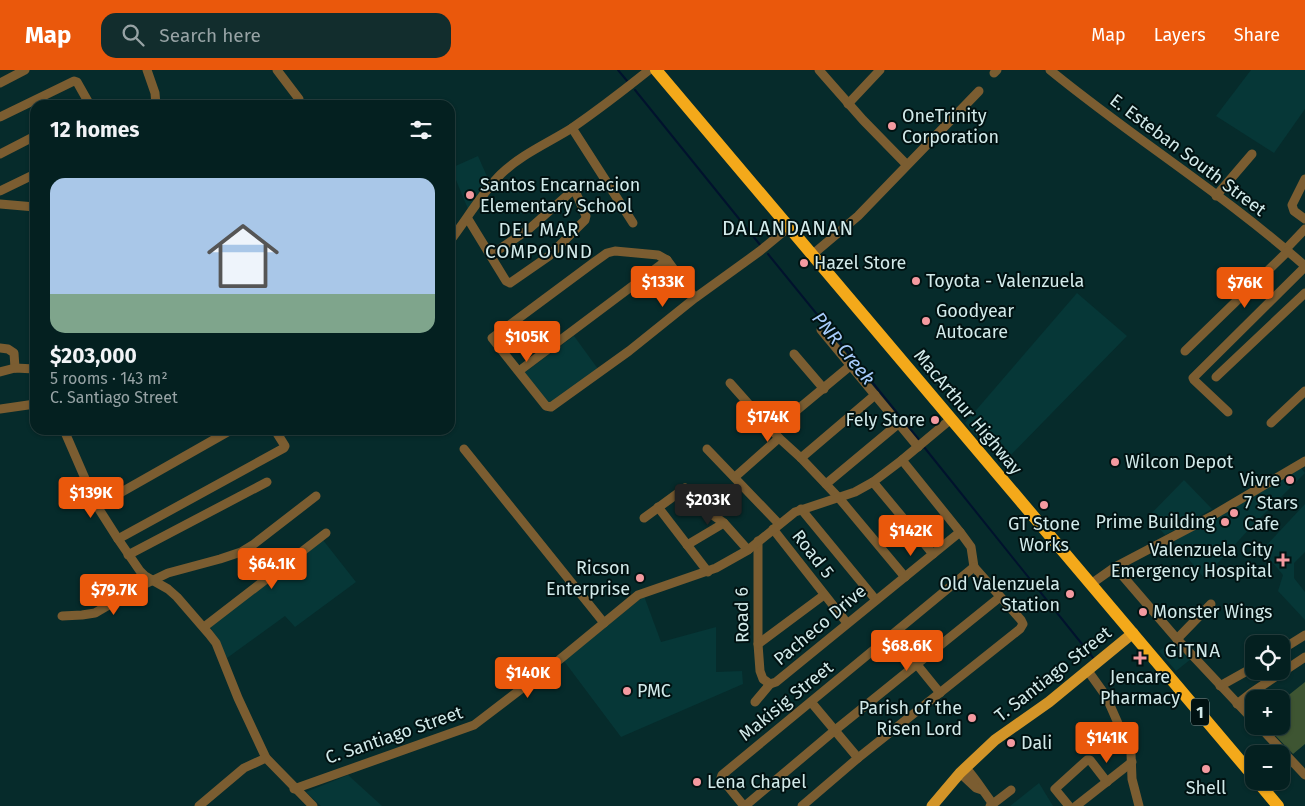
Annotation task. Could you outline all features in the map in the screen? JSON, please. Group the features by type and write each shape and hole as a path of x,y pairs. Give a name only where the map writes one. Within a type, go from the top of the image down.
{"highway":[{"name":"MacArthur Highway","path":"656,71 1245,766"},
{"path":"1265,790 1278,806"}],"main road":[{"name":"T. Santiago Street","path":"932,806 963,771 995,740 1048,702 1133,633"}],"street":[{"path":"4,77 25,70"},
{"path":"147,70 156,100"},
{"path":"277,70 299,100"},
{"path":"819,70 848,104 906,164"},
{"path":"848,104 880,70"},
{"name":"E. Esteban South Street","path":"1050,70 1122,127 1287,250 1305,267"},
{"path":"455,229 468,218 482,195 522,157 572,128 656,71"},
{"path":"34,100 72,81 78,82 87,100"},
{"path":"812,255 858,216 906,164 979,91"},
{"path":"0,117 30,102"},
{"path":"572,128 633,223"},
{"path":"0,154 30,139"},
{"path":"1216,196 1252,154"},
{"path":"0,191 30,176"},
{"path":"1300,215 1293,202 1305,179"},
{"path":"468,218 506,281 510,283 549,256 585,220 586,216 576,192 572,191 529,229 491,255"},
{"path":"0,204 30,207"},
{"path":"1300,215 1305,206"},
{"path":"695,298 667,260 658,255 641,252 615,251 607,253 492,338 546,406 551,407 629,351 789,227"},
{"path":"1186,352 1305,230"},
{"path":"519,371 667,260"},
{"path":"1228,412 1193,378 1305,267"},
{"path":"1216,377 1305,293"},
{"path":"820,330 918,447"},
{"path":"0,348 8,349 14,353 15,368"},
{"path":"794,354 824,389"},
{"path":"773,430 850,366"},
{"path":"0,372 15,368 30,370"},
{"path":"730,383 779,438 839,498 906,577"},
{"path":"1272,423 1305,390"},
{"path":"801,458 875,395"},
{"path":"0,409 30,405"},
{"name":"C. Santiago Street","path":"294,788 474,725 483,720 638,595 708,572 748,550 776,526 801,509 856,492 902,460 951,419"},
{"path":"826,484 898,424"},
{"path":"66,435 97,506 128,555 140,571 177,596 216,643 238,698 266,758 312,806"},
{"path":"97,506 221,435"},
{"path":"118,539 284,448 285,446 278,435"},
{"path":"735,477 779,438"},
{"path":"464,449 604,623"},
{"name":"Road 5","path":"707,449 735,477 776,526 824,595 847,623"},
{"path":"802,806 858,758 1020,629 1023,624 974,567 971,547 902,460"},
{"path":"1091,584 1115,567 1212,516 1305,461"},
{"path":"128,555 267,482"},
{"path":"873,482 933,554"},
{"path":"644,518 685,488 700,506 724,523 748,550"},
{"path":"62,616 95,613 152,580 168,573 241,552 316,496"},
{"path":"658,507 708,572"},
{"path":"801,509 876,600"},
{"path":"687,545 724,523"},
{"name":"Pacheco Drive","path":"755,702 770,684 776,682 960,532"},
{"path":"204,627 326,533"},
{"name":"Road 6","path":"758,541 758,644 760,671 763,679 770,684"},
{"name":"Makisig Street","path":"744,806 721,778 722,776 974,567"},
{"path":"1115,567 1176,639 1245,712"},
{"path":"758,644 824,595"},
{"path":"744,806 1000,597"},
{"path":"1176,639 1210,604"},
{"path":"1290,644 1305,634"},
{"path":"893,635 940,693"},
{"path":"1237,704 1251,692 1305,657"},
{"path":"1088,670 1102,688 1126,739 1132,756 1132,779 1139,806"},
{"path":"1220,686 1245,672"},
{"path":"811,702 858,758"},
{"path":"1268,735 1305,774"},
{"path":"200,806 244,768 266,758"},
{"path":"1069,806 1055,789 1087,760 1090,760 1106,782"},
{"path":"1076,806 1132,762"},
{"path":"963,771 981,785 991,805 1011,790"}],"shaded area":[{"path":"1251,70 1305,70 1305,109 1274,153 1216,116"},
{"name":"Santos Encarnacion Elementary School","path":"478,156 489,181 468,209 455,178 455,166"},
{"path":"1077,293 1127,336 1002,464 965,423"},
{"path":"574,336 598,369 548,405 524,373"},
{"path":"1301,468 1305,473 1204,578 1174,541"},
{"path":"1184,480 1212,509 1165,535 1149,516"},
{"name":"Valenzuela City Emergency Hospital","path":"1305,504 1305,552 1294,563 1294,578 1305,592 1305,620 1278,591 1283,575 1262,550"},
{"path":"323,540 356,582 295,627 285,616 227,658 210,626"},
{"path":"644,596 661,642 716,627 716,672 742,671 743,684 621,737 564,661"},
{"path":"1175,641 1191,659 1176,671 1159,651"},
{"path":"348,775 382,806 321,806 306,792"},
{"path":"1039,783 1053,806 1010,806"}],"green space":[{"path":"1305,682 1305,744 1293,754 1290,751 1290,745 1284,745 1275,735 1290,735 1290,694"}],"waterway":[{"name":"PNR Creek","path":"618,70 628,82"},
{"name":"PNR Creek","path":"635,90 761,246"},
{"name":"PNR Creek","path":"768,254 920,441"},
{"name":"PNR Creek","path":"924,447 1094,659"}],"place":[{"name":"OneTrinity Corporation","path":"892,126"},
{"name":"Santos Encarnacion Elementary School","path":"470,195"},
{"name":"Hazel Store","path":"804,263"},
{"name":"Toyota - Valenzuela","path":"916,281"},
{"name":"Goodyear Autocare","path":"926,321"},
{"name":"Fely Store","path":"935,420"},
{"name":"Wilcon Depot","path":"1115,462"},
{"name":"Vivre","path":"1290,480"},
{"name":"GT Stone Works","path":"1044,505"},
{"name":"7 Stars Cafe","path":"1234,513"},
{"name":"Prime Building","path":"1225,522"},
{"name":"Valenzuela City Emergency Hospital","path":"1283,560"},
{"name":"Ricson Enterprise","path":"640,578"},
{"name":"Old Valenzuela Station","path":"1070,594"},
{"name":"Monster Wings","path":"1143,612"},
{"name":"Jencare Pharmacy","path":"1140,658"},
{"name":"PMC","path":"627,691"},
{"name":"Parish of the Risen Lord","path":"972,718"},
{"name":"Dali","path":"1011,743"},
{"name":"Shell","path":"1206,769"},
{"name":"Lena Chapel","path":"697,782"}],"district":[{"name":"DALANDANAN","path":"788,228"},
{"name":"DEL MAR COMPOUND","path":"539,240"},
{"name":"GITNA","path":"1193,650"}]}
